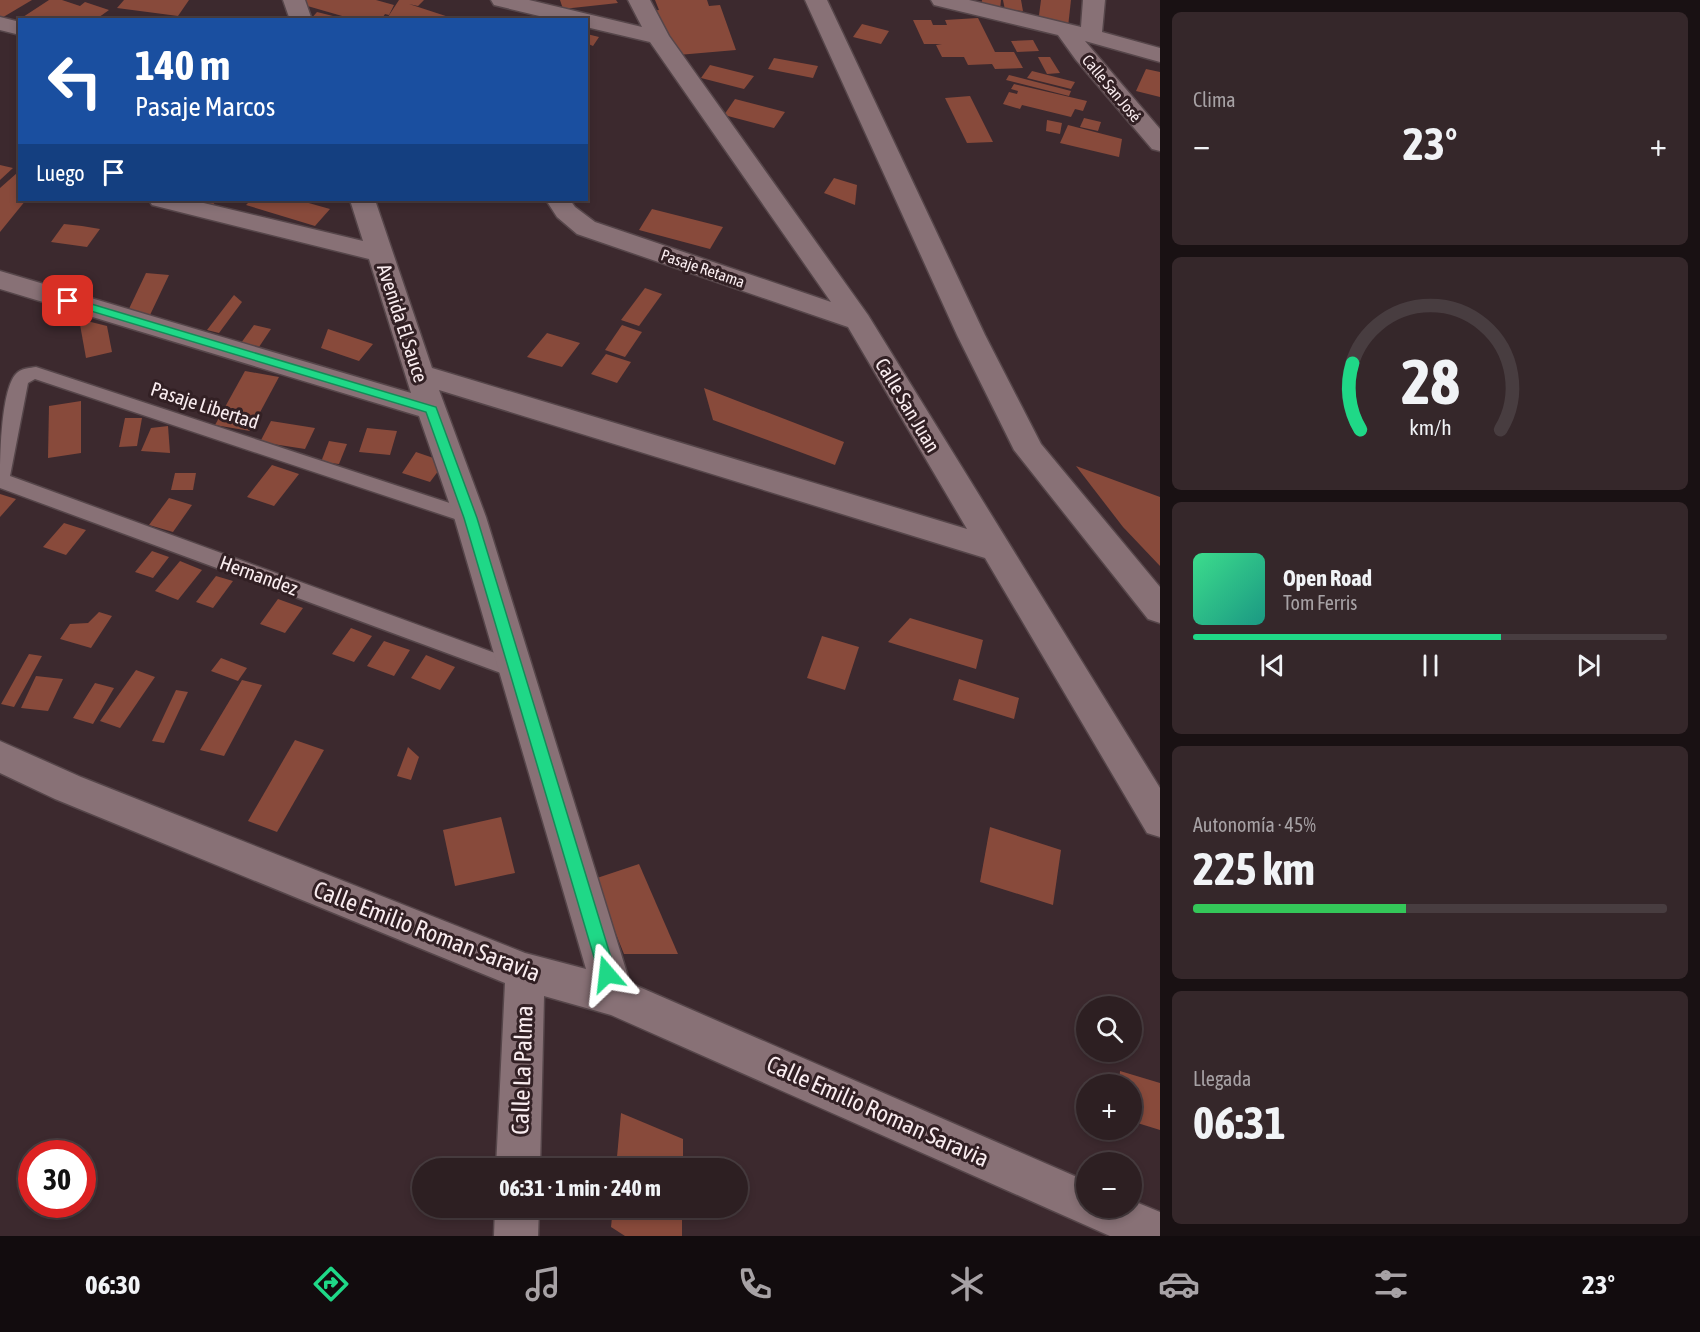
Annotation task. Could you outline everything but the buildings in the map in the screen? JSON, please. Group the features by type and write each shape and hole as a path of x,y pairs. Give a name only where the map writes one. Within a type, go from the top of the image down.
{"street":[{"path":"294,0 300,18"},
{"path":"502,0 578,18"},
{"name":"Calle San Juan","path":"639,0 658,37 858,321 1160,821"},
{"path":"816,0 971,335 1029,450 1160,610"},
{"path":"942,0 1160,55"},
{"path":"1091,36 1094,0"},
{"path":"588,20 658,37"},
{"path":"0,22 18,28"},
{"name":"Calle San José","path":"1066,30 1084,55 1160,144"},
{"path":"165,201 380,253"},
{"name":"Avenida El Sauce","path":"363,201 431,410 470,518 614,996"},
{"name":"Pasaje Retama","path":"559,201 566,212 585,228 858,321"},
{"path":"0,280 431,410"},
{"path":"420,374 994,549"},
{"name":"Calle Emilio Roman Saravia","path":"0,756 68,788 525,972 614,996 1076,1199"},
{"name":"Calle La Palma","path":"518,1158 525,972"},
{"path":"516,1236 517,1218"},
{"path":"1120,1218 1160,1235"}],"lane":[{"name":"Pasaje Libertad","path":"0,478 19,381 25,375 36,373 470,518"},
{"name":"Hernandez","path":"0,478 517,670"}],"route":[{"path":"68,301 431,410 470,518 607,974"}]}
